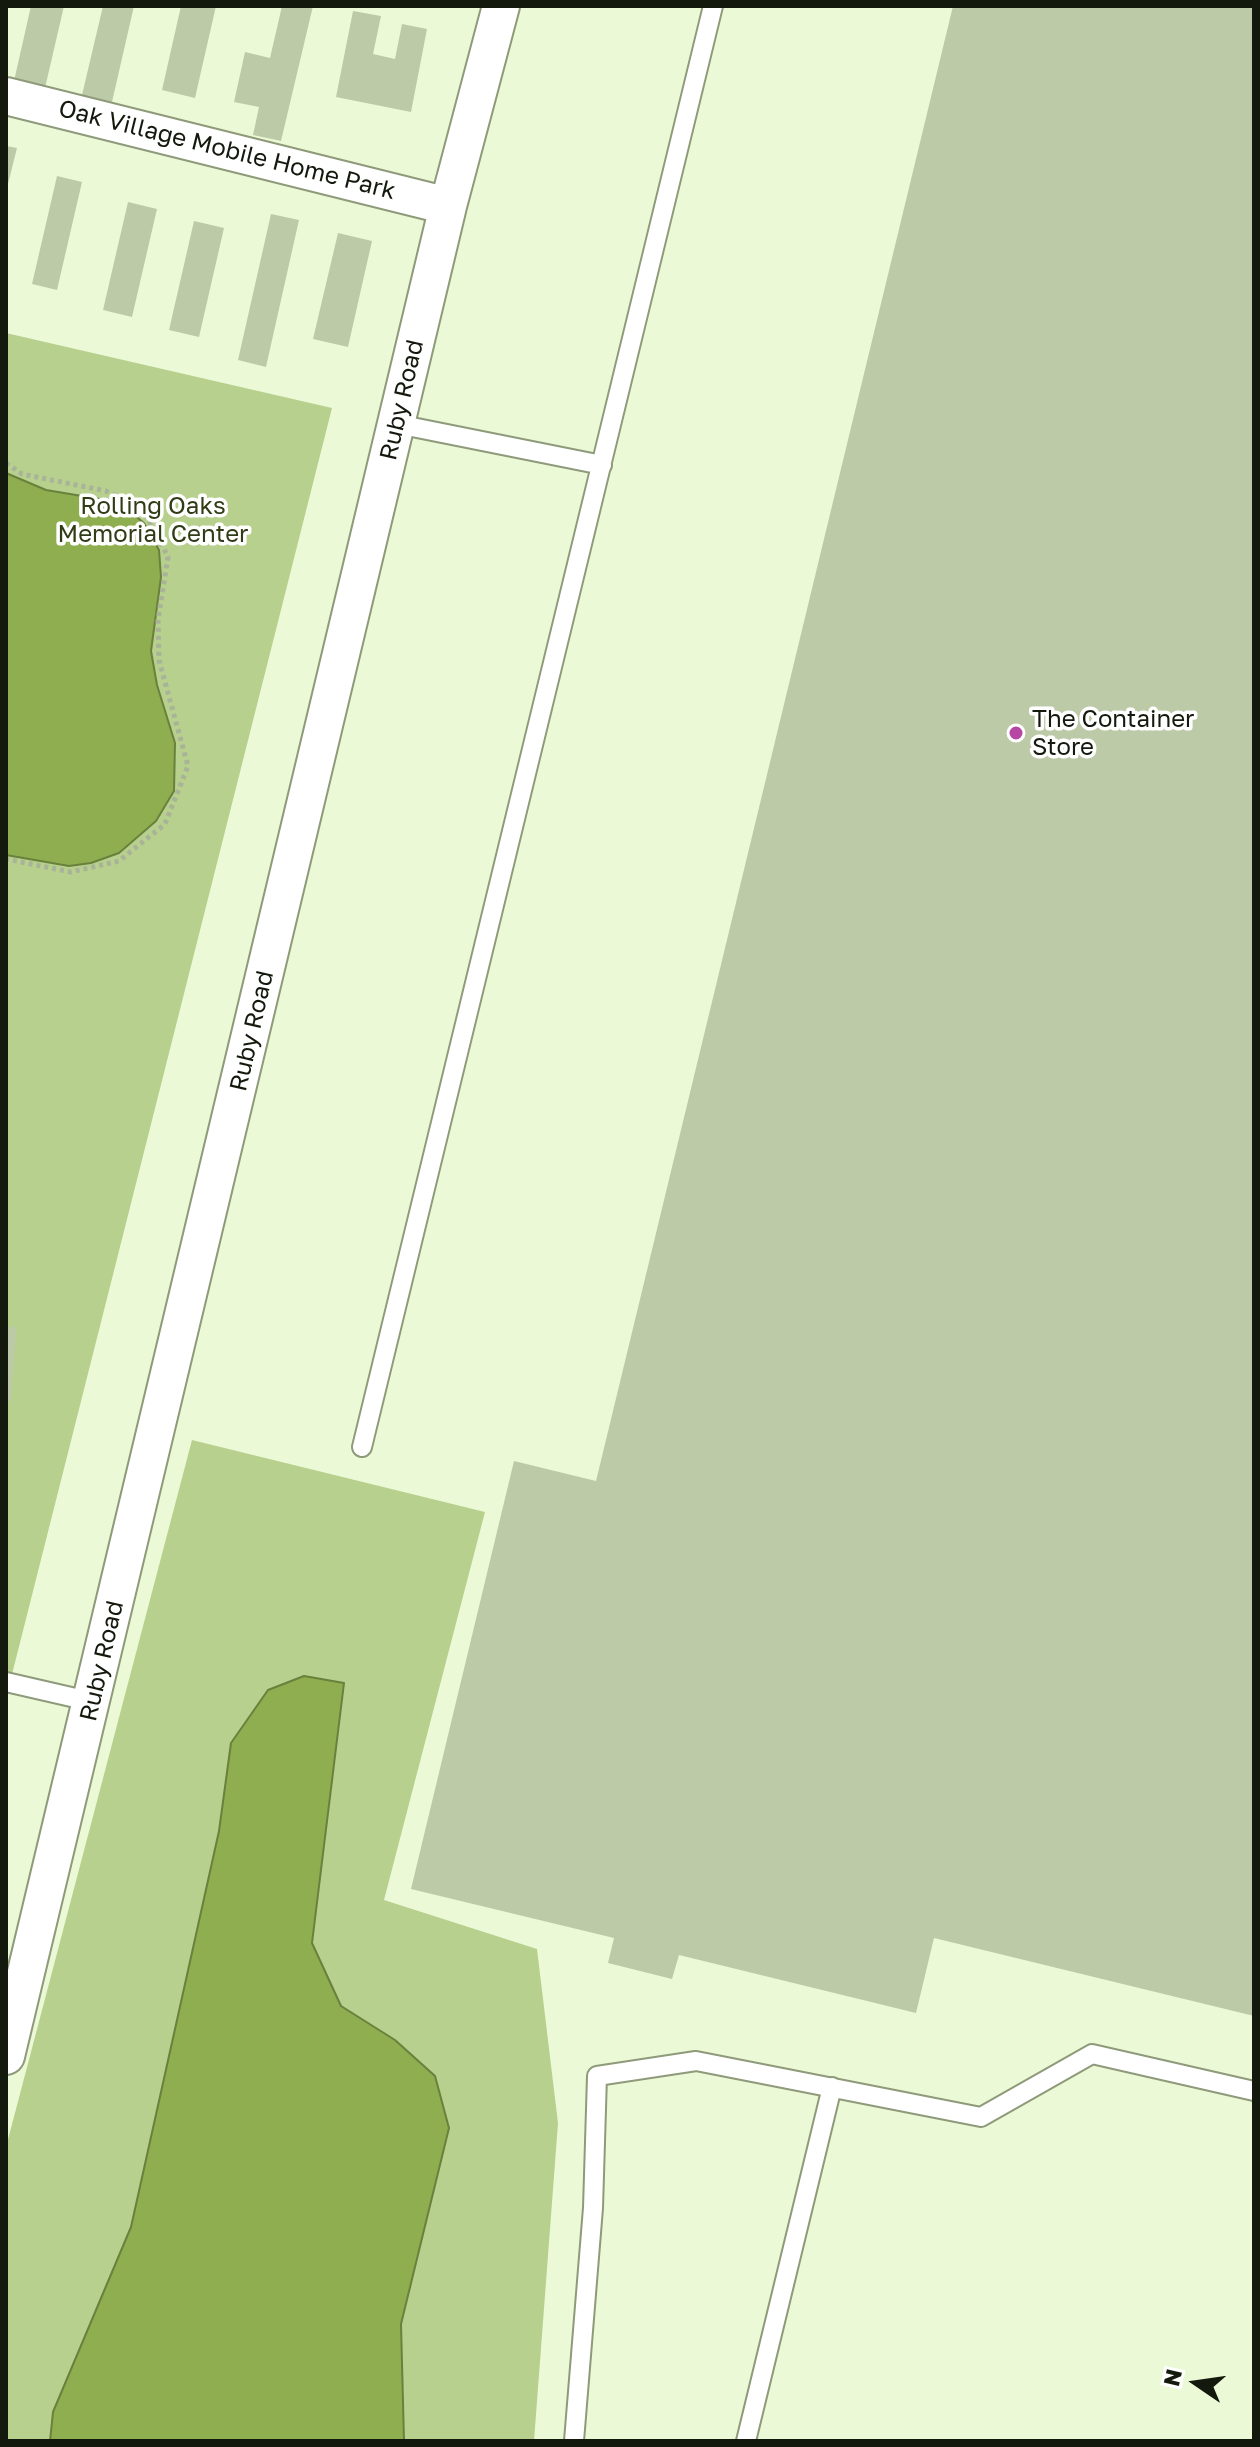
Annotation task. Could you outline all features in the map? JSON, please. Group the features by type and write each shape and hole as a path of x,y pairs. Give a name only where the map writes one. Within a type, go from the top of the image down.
{"street":[{"name":"Ruby Road","path":"6,2056 448,206 501,6"},
{"name":"Oak Village Mobile Home Park","path":"6,96 448,206"}],"lane":[{"path":"362,1447 713,6"},
{"path":"397,424 602,465"},
{"path":"6,1682 93,1702"},
{"path":"574,2441 593,2208 597,2076 696,2061 981,2117 1092,2054 1254,2091"},
{"path":"746,2441 832,2087"}],"path":[{"path":"6,463 22,474 106,491 142,508 168,557 158,620 159,660 188,766 165,824 119,861 71,872 6,859"}],"green space":[{"name":"Rolling Oaks Memorial Center","path":"6,333 332,408 6,1698"},
{"path":"192,1440 485,1512 384,1900 537,1949 558,2123 534,2441 6,2441 6,2147"}],"shaded area":[{"path":"6,473 46,490 118,502 144,523 159,550 161,577 151,651 157,685 175,743 174,791 156,821 119,853 91,863 69,866 6,855"},
{"path":"304,1676 344,1683 312,1943 341,2006 395,2040 435,2076 449,2128 401,2324 404,2441 50,2441 53,2412 131,2227 219,1831 231,1743 268,1690"}],"building":[{"path":"31,6 64,6 45,88 14,81"},
{"path":"103,6 134,6 112,102 82,95"},
{"path":"181,6 216,6 195,98 162,90"},
{"path":"282,6 313,6 281,141 253,135 259,107 234,102 245,52 270,58"},
{"name":"The Container Store","path":"953,6 1254,6 1254,2016 934,1938 916,2013 679,1955 672,1979 608,1963 614,1938 411,1889 514,1461 596,1481"},
{"path":"353,11 381,16 373,54 395,59 402,24 427,29 411,112 336,97"},
{"path":"6,146 17,148 7,188 6,188"},
{"path":"57,176 82,182 57,290 32,284"},
{"path":"128,202 157,209 132,317 103,310"},
{"path":"271,214 299,220 266,367 238,360"},
{"path":"194,221 224,228 199,337 169,330"},
{"path":"338,233 372,241 348,347 313,339"},
{"path":"6,1327 16,1327 11,1401 6,1401"}],"place":[{"name":"The Container Store","path":"1016,733"}]}
